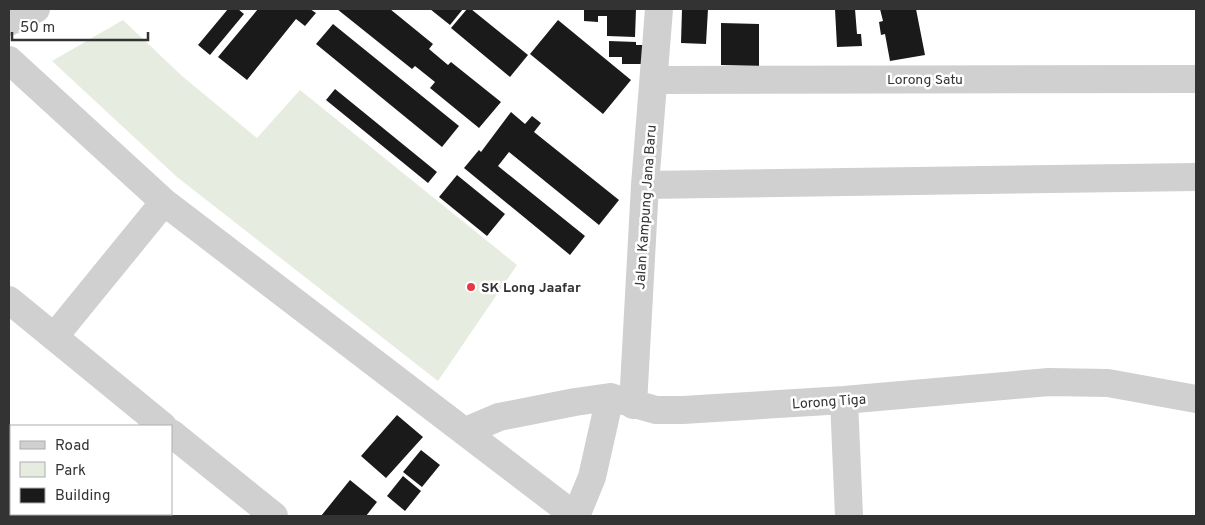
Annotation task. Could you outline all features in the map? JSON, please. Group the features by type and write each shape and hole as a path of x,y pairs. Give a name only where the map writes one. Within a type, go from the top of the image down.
{"street":[{"path":"9,22 36,9"},
{"name":"Jalan Kampung Jana Baru","path":"575,516 621,401 645,185 659,9"},
{"path":"9,60 164,202 575,516"},
{"name":"Lorong Satu","path":"654,80 1196,78"},
{"path":"645,185 1196,177"},
{"path":"54,337 164,202"},
{"path":"9,300 162,425"},
{"name":"Lorong Tiga","path":"466,431 499,417 575,402 621,401 656,410 683,410 844,400 1049,382 1108,383 1196,399"},
{"path":"844,400 849,516"},
{"path":"172,434 274,516"}],"green space":[{"path":"123,20 182,76 257,138 300,90 517,265 438,381 177,177 52,61"}],"building":[{"path":"228,9 238,9 244,14 210,55 198,45"},
{"path":"258,9 310,9 316,13 305,26 296,19 247,80 218,57"},
{"path":"337,9 390,9 433,44 429,49 448,65 451,62 501,102 479,128 430,88 435,82 415,66 412,69"},
{"path":"430,9 463,9 450,25"},
{"path":"467,9 471,9 528,55 510,77 451,28"},
{"path":"584,9 636,9 635,37 607,36 607,16 598,16 598,22 584,21"},
{"path":"682,9 708,9 706,44 681,43"},
{"path":"835,9 855,9 857,34 861,34 862,46 837,47"},
{"path":"880,9 916,9 925,55 890,61 885,34 881,35 879,22 883,21"},
{"path":"558,20 631,80 603,114 530,54"},
{"path":"721,23 759,24 759,66 721,65"},
{"path":"333,24 459,126 442,147 316,44"},
{"path":"609,41 636,42 636,45 643,45 643,64 622,64 622,57 609,57"},
{"path":"335,89 437,172 428,183 326,100"},
{"path":"511,112 525,124 532,116 541,123 534,132 619,200 599,225 509,152 498,166 585,236 570,255 464,168 479,150 481,152"},
{"path":"457,175 505,214 487,236 439,197"},
{"path":"397,415 423,437 386,478 361,456"},
{"path":"421,450 440,465 422,487 403,472"},
{"path":"403,476 421,491 405,511 387,496"},
{"path":"350,480 377,502 366,516 321,516"}],"place":[{"name":"SK Long Jaafar","path":"471,287"}]}
